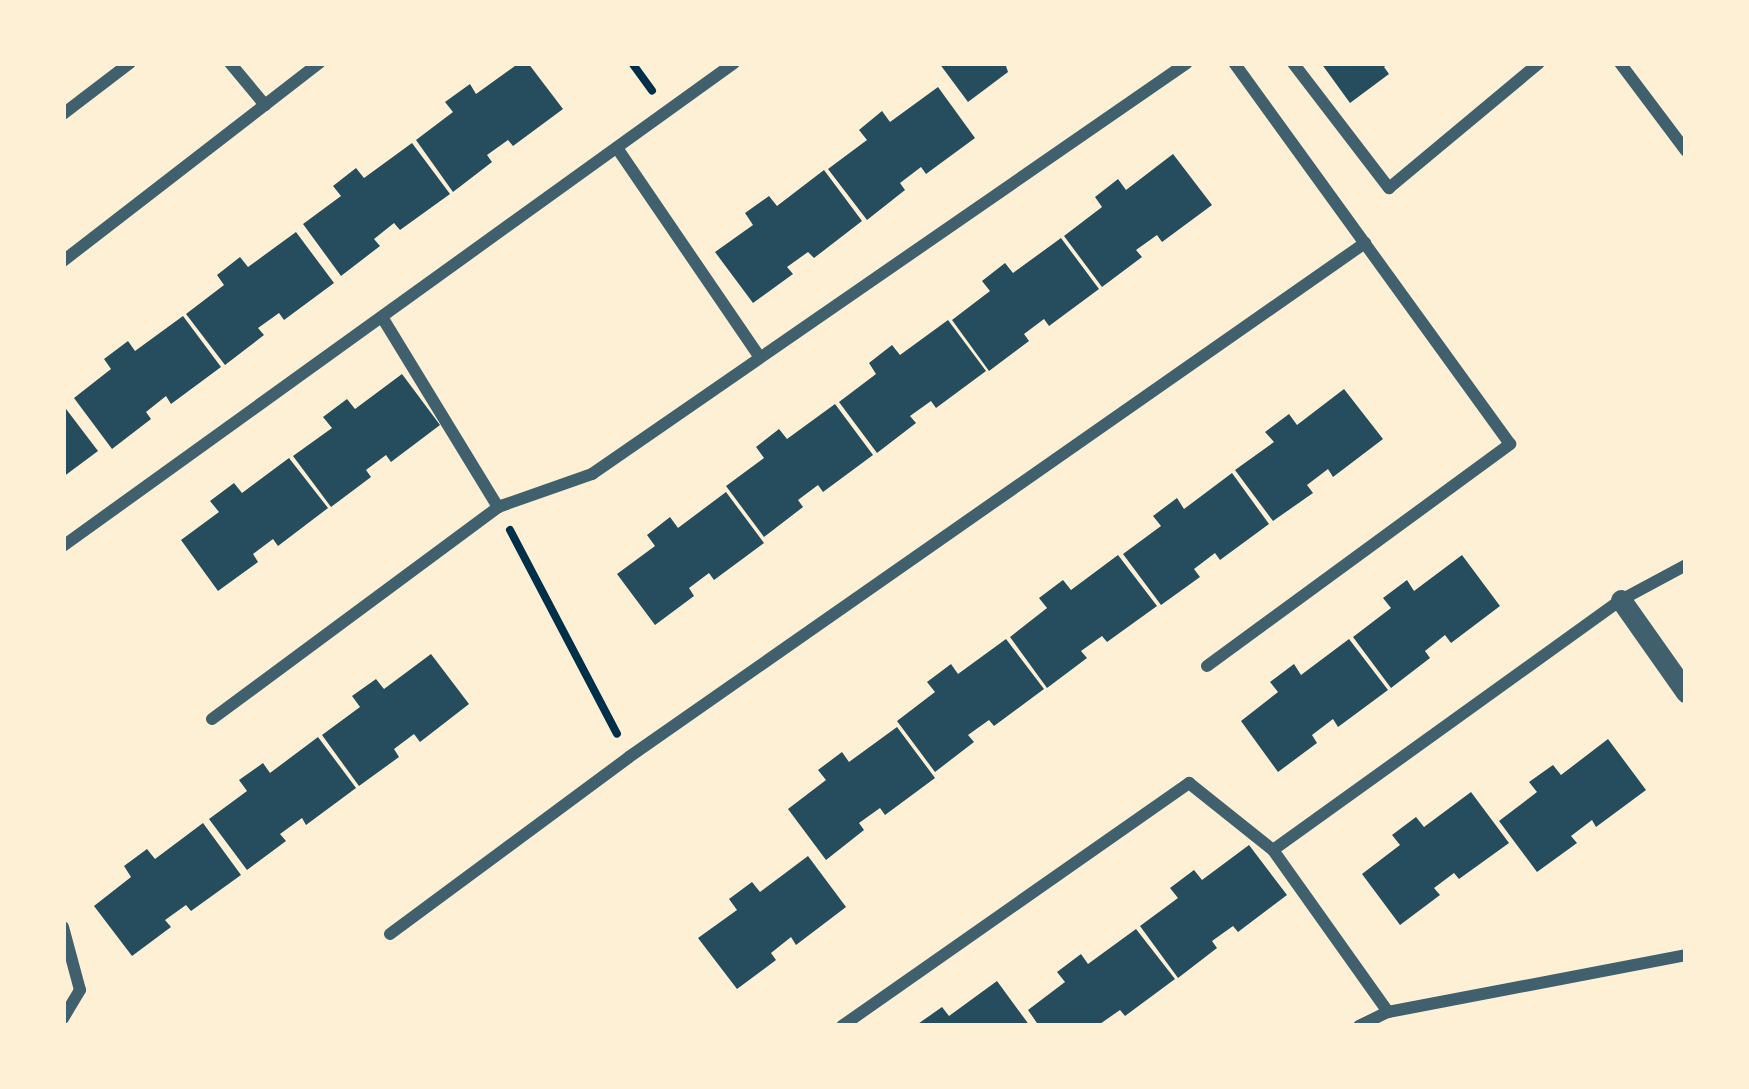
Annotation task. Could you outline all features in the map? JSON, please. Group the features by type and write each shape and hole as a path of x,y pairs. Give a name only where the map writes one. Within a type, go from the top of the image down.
{"street":[{"path":"63,114 130,63"},
{"path":"230,63 265,104"},
{"path":"63,261 319,63"},
{"path":"63,546 734,63"},
{"path":"212,719 498,507 592,474 1187,63"},
{"path":"1207,666 1510,444 1234,63"},
{"path":"1293,63 1389,188 1539,63"},
{"path":"1620,63 1686,151"},
{"path":"617,148 759,356"},
{"path":"390,934 629,757 1365,243"},
{"path":"382,317 498,507"},
{"path":"1273,850 1621,600 1686,565"},
{"path":"1621,600 1686,692"},
{"path":"842,1026 1189,783 1273,850 1388,1012"},
{"path":"63,927 80,989 63,1018"},
{"path":"1359,1026 1388,1012 1686,955"}],"path":[{"path":"498,507 629,757"}],"building":[{"path":"519,63 528,63 563,109 513,146 508,140 487,155 492,162 453,192 416,140 453,112 445,102 470,84 476,94"},
{"path":"939,63 1005,63 1008,72 968,102"},
{"path":"1321,63 1389,63 1384,67 1389,74 1350,103"},
{"path":"938,87 975,138 926,174 921,167 900,183 905,190 867,220 828,169 867,140 859,130 882,111 890,122"},
{"path":"412,143 450,194 400,230 394,223 374,239 380,246 341,276 303,224 341,196 333,186 356,168 364,178"},
{"path":"1173,154 1212,205 1162,242 1157,235 1136,250 1142,257 1102,287 1064,236 1102,207 1095,197 1118,179 1126,190"},
{"path":"824,170 862,221 814,258 808,252 787,267 793,274 753,303 715,252 753,225 745,213 769,196 777,206"},
{"path":"296,232 334,283 284,320 279,313 258,328 264,335 225,365 186,314 224,285 217,275 240,257 248,267"},
{"path":"1061,238 1099,289 1049,326 1044,319 1024,334 1029,341 989,371 952,320 990,291 982,281 1005,263 1013,273"},
{"path":"183,316 221,367 171,404 166,396 146,412 151,419 112,449 74,398 111,369 104,359 128,341 135,351"},
{"path":"948,320 986,371 936,408 931,401 910,416 916,423 877,453 839,402 876,374 869,363 892,345 900,355"},
{"path":"402,374 440,425 391,462 386,455 366,470 371,477 331,507 293,456 332,428 323,417 347,399 355,409"},
{"path":"1344,389 1383,439 1333,477 1328,469 1307,485 1313,493 1273,521 1235,470 1274,442 1265,432 1289,414 1297,425"},
{"path":"835,404 873,455 823,492 818,485 798,500 803,507 764,537 726,486 764,458 756,447 779,429 787,439"},
{"path":"63,405 98,451 63,477"},
{"path":"289,458 328,508 278,546 273,539 253,554 258,562 218,591 181,540 219,512 210,501 234,483 242,493"},
{"path":"1232,473 1269,524 1220,560 1215,553 1194,569 1200,577 1161,605 1123,554 1161,526 1153,516 1177,498 1184,509"},
{"path":"726,492 764,543 714,580 709,573 689,588 694,596 655,625 617,574 655,546 647,535 670,517 678,528"},
{"path":"1118,555 1157,606 1107,642 1102,636 1081,651 1087,658 1047,688 1010,637 1047,608 1039,598 1063,580 1071,590"},
{"path":"1462,555 1500,606 1451,643 1445,635 1425,651 1430,658 1391,688 1353,637 1391,608 1383,598 1407,580 1414,591"},
{"path":"1006,639 1044,689 994,726 989,720 968,735 974,742 935,772 897,721 935,692 927,682 951,664 958,674"},
{"path":"1349,639 1388,690 1338,727 1333,719 1312,735 1317,743 1278,772 1241,721 1278,692 1270,682 1294,664 1301,675"},
{"path":"431,654 469,704 420,742 414,734 394,749 399,757 359,786 322,735 360,707 352,696 376,679 384,689"},
{"path":"897,727 935,778 885,815 880,808 859,823 864,830 826,860 788,809 826,780 818,770 842,752 849,762"},
{"path":"318,737 356,788 306,825 302,818 280,834 286,841 247,870 209,819 247,791 239,780 263,763 270,773"},
{"path":"1608,739 1646,790 1596,827 1592,820 1571,836 1577,843 1537,872 1499,821 1537,792 1529,782 1553,765 1561,775"},
{"path":"1471,792 1509,843 1459,879 1454,873 1434,888 1440,895 1400,925 1362,874 1400,845 1392,835 1416,817 1424,827"},
{"path":"203,823 241,875 191,911 186,905 165,920 171,927 132,956 94,906 131,877 124,866 147,849 155,859"},
{"path":"1249,845 1287,895 1238,932 1233,926 1212,941 1217,948 1178,978 1140,926 1178,898 1170,888 1194,870 1202,880"},
{"path":"808,856 846,907 796,945 791,937 771,953 776,960 737,989 698,938 737,910 729,899 752,882 760,892"},
{"path":"1136,929 1175,979 1125,1016 1120,1010 1097,1026 1039,1026 1028,1010 1065,982 1057,972 1081,954 1088,964"},
{"path":"997,981 1030,1026 915,1026 942,1007 949,1016"}]}
